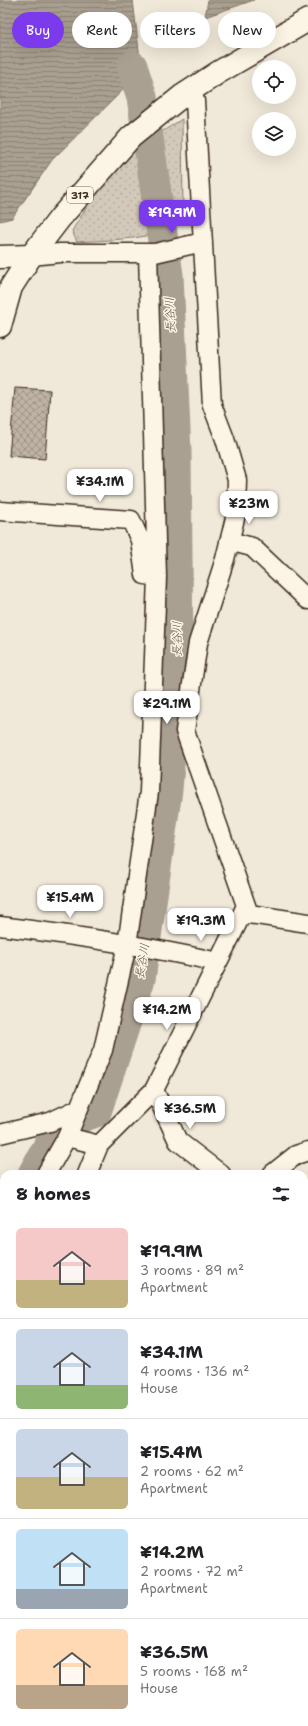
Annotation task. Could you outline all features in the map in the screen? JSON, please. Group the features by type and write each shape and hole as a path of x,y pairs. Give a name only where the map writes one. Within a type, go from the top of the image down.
{"main road":[{"name":"317","path":"0,326 11,287 32,256 60,218 131,137 187,93 219,72 308,20"},
{"path":"0,257 32,256"}],"street":[{"path":"187,93 195,102 199,242 212,405 225,439 237,480 236,514 198,644 185,731 249,914 308,924"},
{"path":"32,256 60,253 152,253 199,242"},
{"path":"48,1170 67,1137 103,1050 131,945 150,792 157,577 152,253"},
{"path":"0,511 131,520 140,540 145,575 157,577"},
{"path":"229,541 252,547 308,600"},
{"path":"89,1170 99,1144 154,1090 246,906"},
{"path":"0,926 69,934 177,953 218,962"},
{"path":"154,1090 178,1141 217,1170"},
{"path":"0,1134 50,1122 78,1109"},
{"path":"67,1137 99,1144"},
{"path":"277,1170 296,1155 308,1151"}],"shaded area":[{"path":"0,0 133,0 143,84 123,90 52,160 12,218 0,221"},
{"path":"208,0 254,0 210,15 210,12 206,12"},
{"path":"182,119 183,211 180,217 170,227 155,234 122,239 77,242 72,231 85,209 111,175 139,147"}],"building":[{"path":"15,388 50,390 45,459 9,456"}],"waterway":[{"name":"長谷川","path":"35,1170 60,1125 96,1112 140,979 167,790 178,654 176,452 168,275 142,97 132,66"}]}
